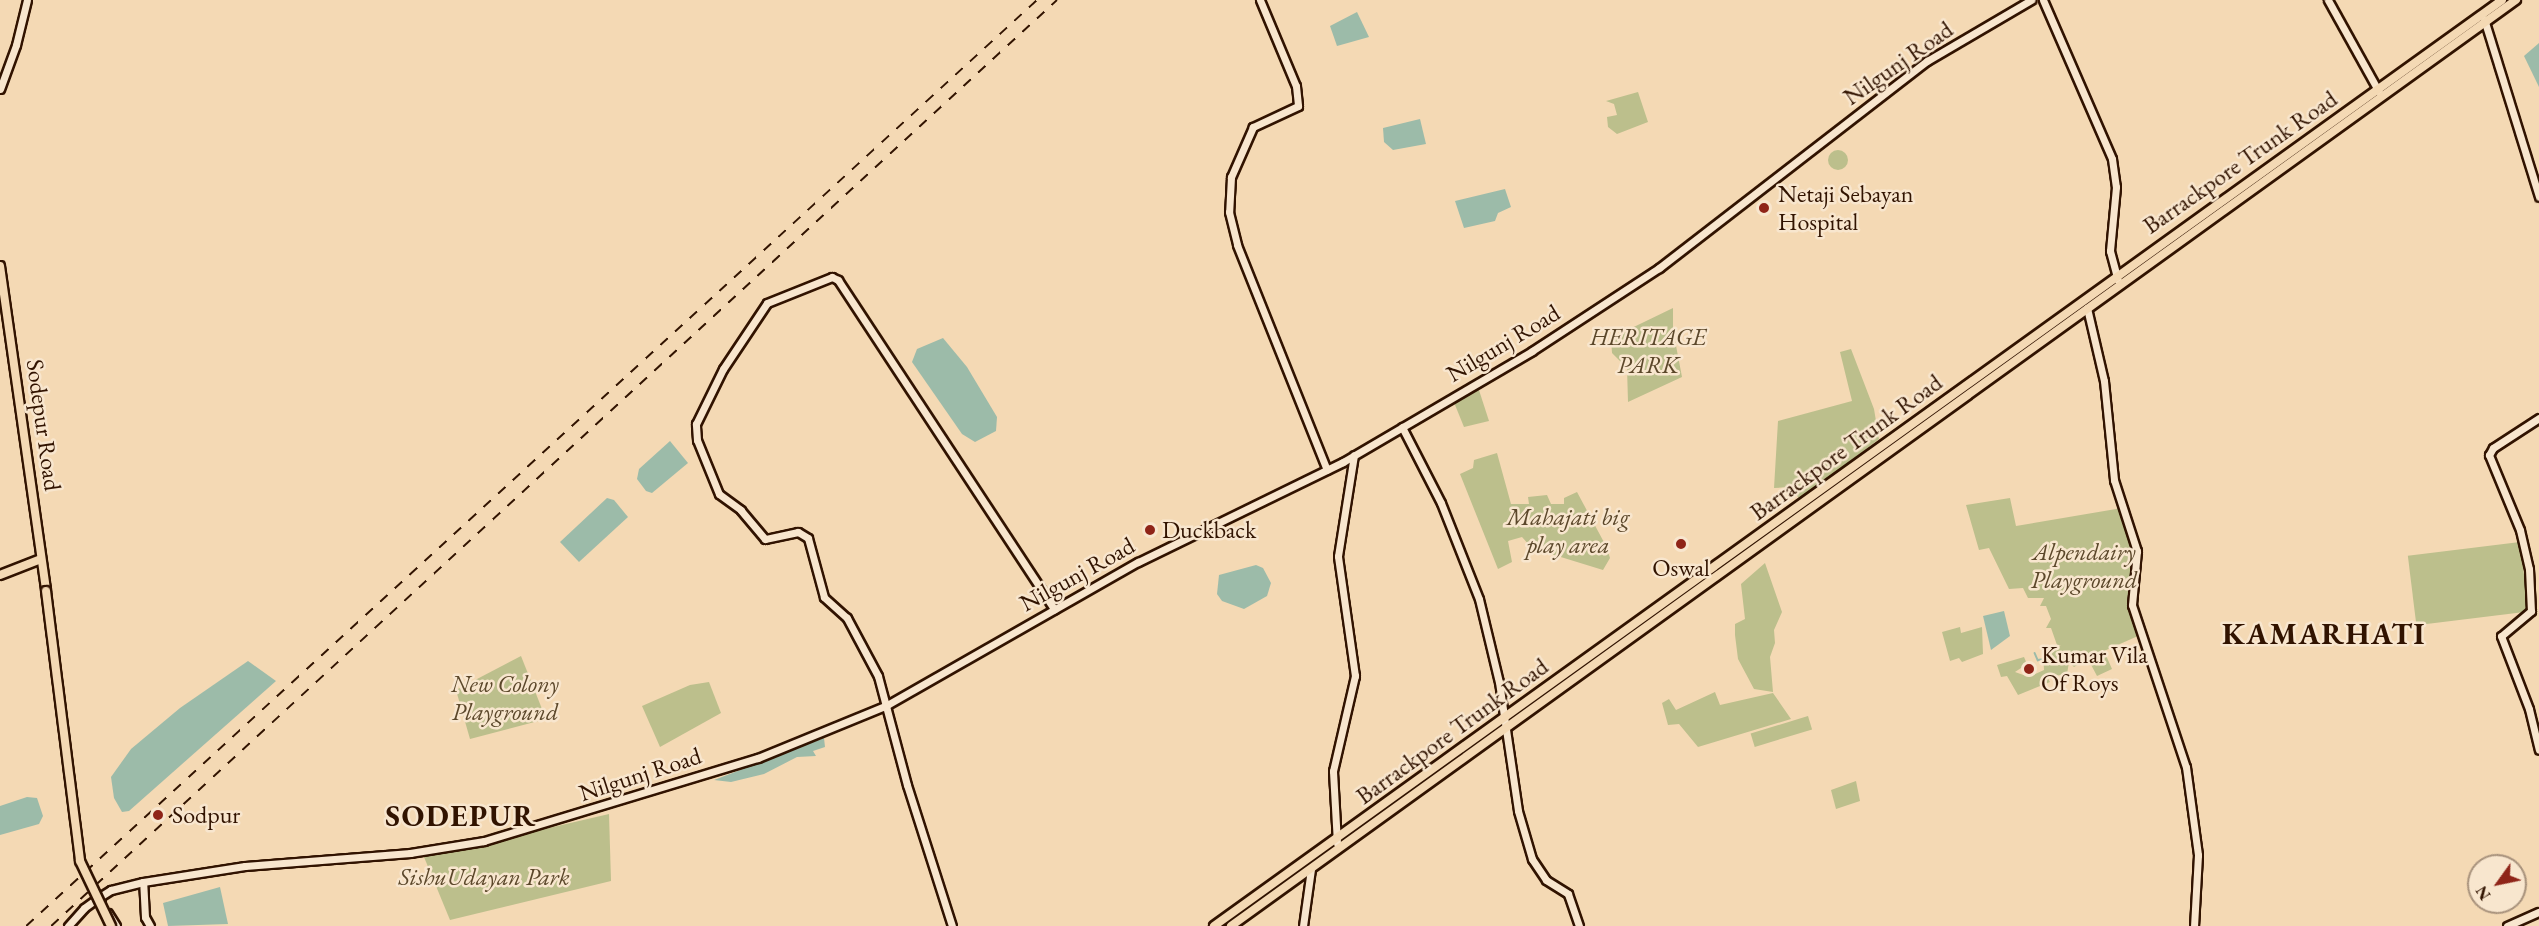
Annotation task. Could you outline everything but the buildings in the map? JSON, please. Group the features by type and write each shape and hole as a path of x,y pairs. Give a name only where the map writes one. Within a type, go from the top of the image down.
{"main road":[{"name":"Barrackpore Trunk Road","path":"2484,18 2502,0"},
{"name":"Barrackpore Trunk Road","path":"1214,926 2115,276 2484,18 2516,0"},
{"name":"Barrackpore Trunk Road","path":"1231,926 2121,285 2379,92"},
{"name":"Sodepur Road","path":"0,266 46,591 80,861 111,926"},
{"path":"1904,429 1909,437"},
{"path":"0,575 41,559"}],"street":[{"path":"0,88 16,45 27,0"},
{"path":"1260,0 1296,86 1298,106 1253,127 1231,177 1229,212 1237,246 1327,470"},
{"name":"Nilgunj Road","path":"98,898 111,890 143,882 245,866 410,853 484,841 758,758 887,705 1138,562 1327,470 1532,351 1659,268 1927,61 2023,2 2031,0"},
{"path":"2043,0 2112,159 2116,187 2110,251 2115,276 2121,285"},
{"path":"2328,0 2379,92"},
{"path":"2484,18 2539,197"},
{"path":"952,926 907,785 887,705 866,648 847,618 824,597 808,538 798,532 765,539 741,510 719,494 697,440 696,424 723,369 767,303 832,278 838,280 1054,609"},
{"path":"2087,308 2104,381 2114,480 2137,551 2132,605 2186,767 2198,855 2194,926"},
{"path":"2539,418 2493,448 2488,455 2520,530 2529,570 2531,611 2501,636 2529,709 2539,750"},
{"path":"1402,427 1441,503 1479,599 1499,682 1518,811 1532,859 1546,880 1568,894 1580,926"},
{"path":"1340,847 1334,840 1333,771 1355,676 1338,556 1354,455"},
{"path":"1303,926 1311,868"},
{"path":"143,882 146,917 150,926"},
{"path":"68,926 98,898 116,926"},
{"path":"2507,926 2539,912"}],"green space":[{"path":"1638,92 1648,122 1617,134 1608,127 1607,117 1617,115 1614,104 1606,101"},
{"path":"1838,150 1845,153 1848,160 1845,167 1838,170 1831,167 1828,160 1831,153"},
{"name":"HERITAGE PARK","path":"1673,308 1673,330 1682,377 1628,402 1627,368 1612,353 1611,338"},
{"path":"1851,349 1874,409 1879,439 1800,500 1791,487 1774,488 1778,421 1852,401 1840,352"},
{"path":"1478,387 1489,421 1464,427 1453,400"},
{"name":"Mahajati big play area","path":"1497,453 1511,504 1529,504 1528,497 1547,495 1551,504 1564,504 1564,498 1577,492 1610,558 1603,570 1551,554 1537,554 1522,537 1508,541 1512,562 1498,569 1460,474 1473,468 1474,460"},
{"name":"Alpendairy Playground","path":"2010,498 2016,526 2122,508 2134,542 2130,605 2138,636 2104,651 2112,669 2097,676 2088,659 2074,667 2069,662 2067,674 2047,677 2050,682 2018,695 2007,676 2001,677 1997,665 2024,657 2027,664 2015,672 2029,677 2044,670 2043,652 2061,645 2057,645 2051,628 2046,628 2051,619 2046,606 2040,606 2044,598 2028,598 2023,588 2009,589 1989,548 1979,550 1966,505"},
{"path":"2520,542 2529,611 2416,625 2408,556"},
{"path":"1765,563 1782,612 1774,630 1775,643 1770,657 1773,692 1754,689 1738,659 1735,635 1735,624 1745,619 1741,584"},
{"path":"1960,627 1961,633 1982,627 1983,654 1962,662 1959,658 1950,661 1942,632"},
{"name":"New Colony Playground","path":"521,656 546,719 470,739 456,690"},
{"path":"709,682 721,713 660,747 642,706 690,685"},
{"path":"1715,692 1720,705 1773,693 1791,719 1698,747 1679,724 1668,725 1662,703 1669,699 1676,710"},
{"path":"1808,716 1812,729 1755,747 1751,734"},
{"path":"1856,781 1860,801 1836,809 1831,790"},
{"name":"SishuUdayan Park","path":"609,814 611,881 450,920 424,857"}],"shaded area":[{"path":"1357,12 1369,37 1337,46 1330,26"},
{"path":"2539,43 2539,87 2524,56"},
{"path":"1420,119 1426,144 1393,150 1384,142 1383,128"},
{"path":"1505,189 1511,207 1498,213 1495,221 1464,228 1455,201"},
{"path":"943,338 967,367 997,417 996,431 975,442 962,434 912,362 917,349"},
{"path":"670,441 688,463 652,493 646,491 637,479 639,469"},
{"path":"607,498 614,500 628,517 579,562 560,542"},
{"path":"1256,565 1263,568 1271,583 1267,596 1244,609 1222,601 1217,594 1219,575"},
{"path":"2004,611 2010,636 1991,650 1983,616"},
{"path":"248,661 276,681 129,811 122,812 114,798 111,777 131,749 180,708"},
{"path":"824,738 825,747 813,751 816,756 797,757 764,774 731,782 714,780"},
{"path":"27,797 37,798 43,816 39,824 0,835 0,806"},
{"path":"220,887 228,924 168,926 163,903"}],"waterway":[{"path":"2035,653 2038,660 2044,659"}],"railway":[{"path":"26,926 1037,0"},
{"path":"51,926 1057,0"}],"place":[{"name":"Netaji Sebayan Hospital","path":"1764,208"},
{"name":"Duckback","path":"1150,530"},
{"name":"Oswal","path":"1681,544"},
{"name":"Kumar Vila Of Roys","path":"2029,669"},
{"name":"Sodpur","path":"158,815"}],"district":[{"name":"KAMARHATI","path":"2324,634"},
{"name":"SODEPUR","path":"461,816"}]}
